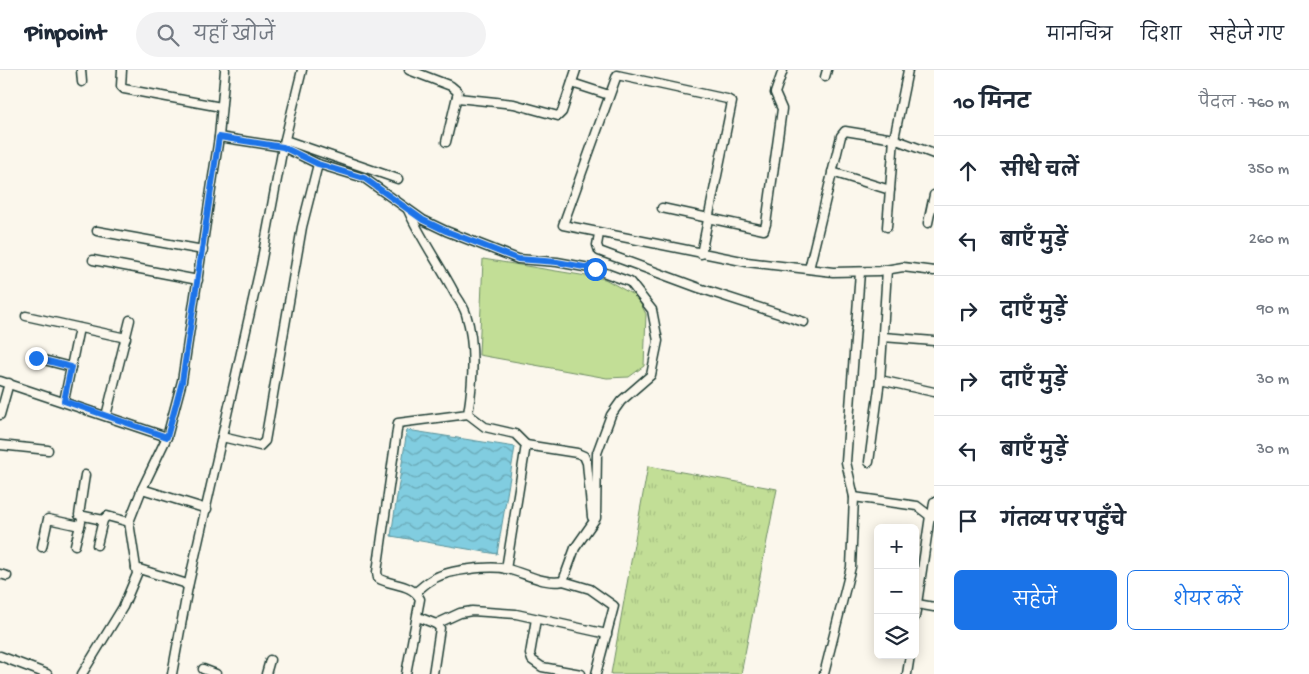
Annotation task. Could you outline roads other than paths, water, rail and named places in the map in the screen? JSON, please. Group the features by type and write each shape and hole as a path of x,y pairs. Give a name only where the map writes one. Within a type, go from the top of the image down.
{"street":[{"path":"81,70 82,82"},
{"path":"122,70 121,86 124,89 221,107"},
{"path":"82,674 123,607 134,583 136,568 129,522 167,437 182,382 219,137 225,70"},
{"path":"172,674 188,587 261,264 284,143 302,70"},
{"path":"409,70 451,86 458,92 446,142"},
{"path":"458,98 514,104 558,116 562,112 576,70"},
{"path":"662,208 761,231 765,228 782,109 775,93 783,70"},
{"path":"888,227 894,139 908,70"},
{"path":"701,254 732,102 621,74 615,76 562,223 565,226 701,254 809,270 860,272 903,267 934,271"},
{"path":"572,82 609,95"},
{"path":"809,270 841,136 845,130 894,139 934,154"},
{"path":"219,137 284,143 398,179"},
{"path":"284,143 318,164 364,178 408,210 446,231 518,259 557,262 595,269 630,282 652,310 658,341 651,375 621,401 611,415 597,453 598,496 596,518 575,548 563,581"},
{"path":"222,437 260,446 265,441 302,227 318,164"},
{"path":"832,172 890,190"},
{"path":"928,223 934,195"},
{"path":"408,210 416,228 443,270 466,314 472,346 472,393 468,414"},
{"path":"97,231 202,250"},
{"path":"599,234 597,245 599,251 700,288 804,322"},
{"path":"93,260 198,280"},
{"path":"870,462 880,380 887,270"},
{"path":"824,674 852,567 854,497 846,462 860,272"},
{"path":"26,316 126,338"},
{"path":"106,416 130,320"},
{"path":"64,401 79,328"},
{"path":"883,337 934,342"},
{"path":"36,358 71,367"},
{"path":"880,380 934,392"},
{"path":"0,381 167,437"},
{"path":"0,415 9,383"},
{"path":"406,674 420,599 416,592 408,588 386,583 378,578 376,572 398,423 468,414 485,427 515,434 526,445 577,453 584,456 587,463 592,522"},
{"path":"0,445 48,450"},
{"path":"506,568 526,445"},
{"path":"75,545 82,517 79,515 79,508 85,475"},
{"path":"142,490 206,509"},
{"path":"854,497 917,506 932,516"},
{"path":"919,592 934,502"},
{"path":"97,544 103,520 107,516 129,522"},
{"path":"82,517 103,520"},
{"path":"42,547 48,519 80,526"},
{"path":"136,568 184,582 188,587"},
{"path":"416,592 435,578 461,570 506,568 526,576 557,582 563,581 590,590 614,606 596,674"},
{"path":"919,604 934,607"},
{"path":"436,624 460,613 472,610 536,619 608,634"},
{"path":"418,617 436,624 440,631 433,674"},
{"path":"536,619 530,654 532,660 542,667 581,674"},
{"path":"0,656 47,674"},
{"path":"907,674 909,659"},
{"path":"266,674 270,660"},
{"path":"203,669 216,674"}],"water":[{"path":"407,430 515,447 497,554 391,536"}]}
